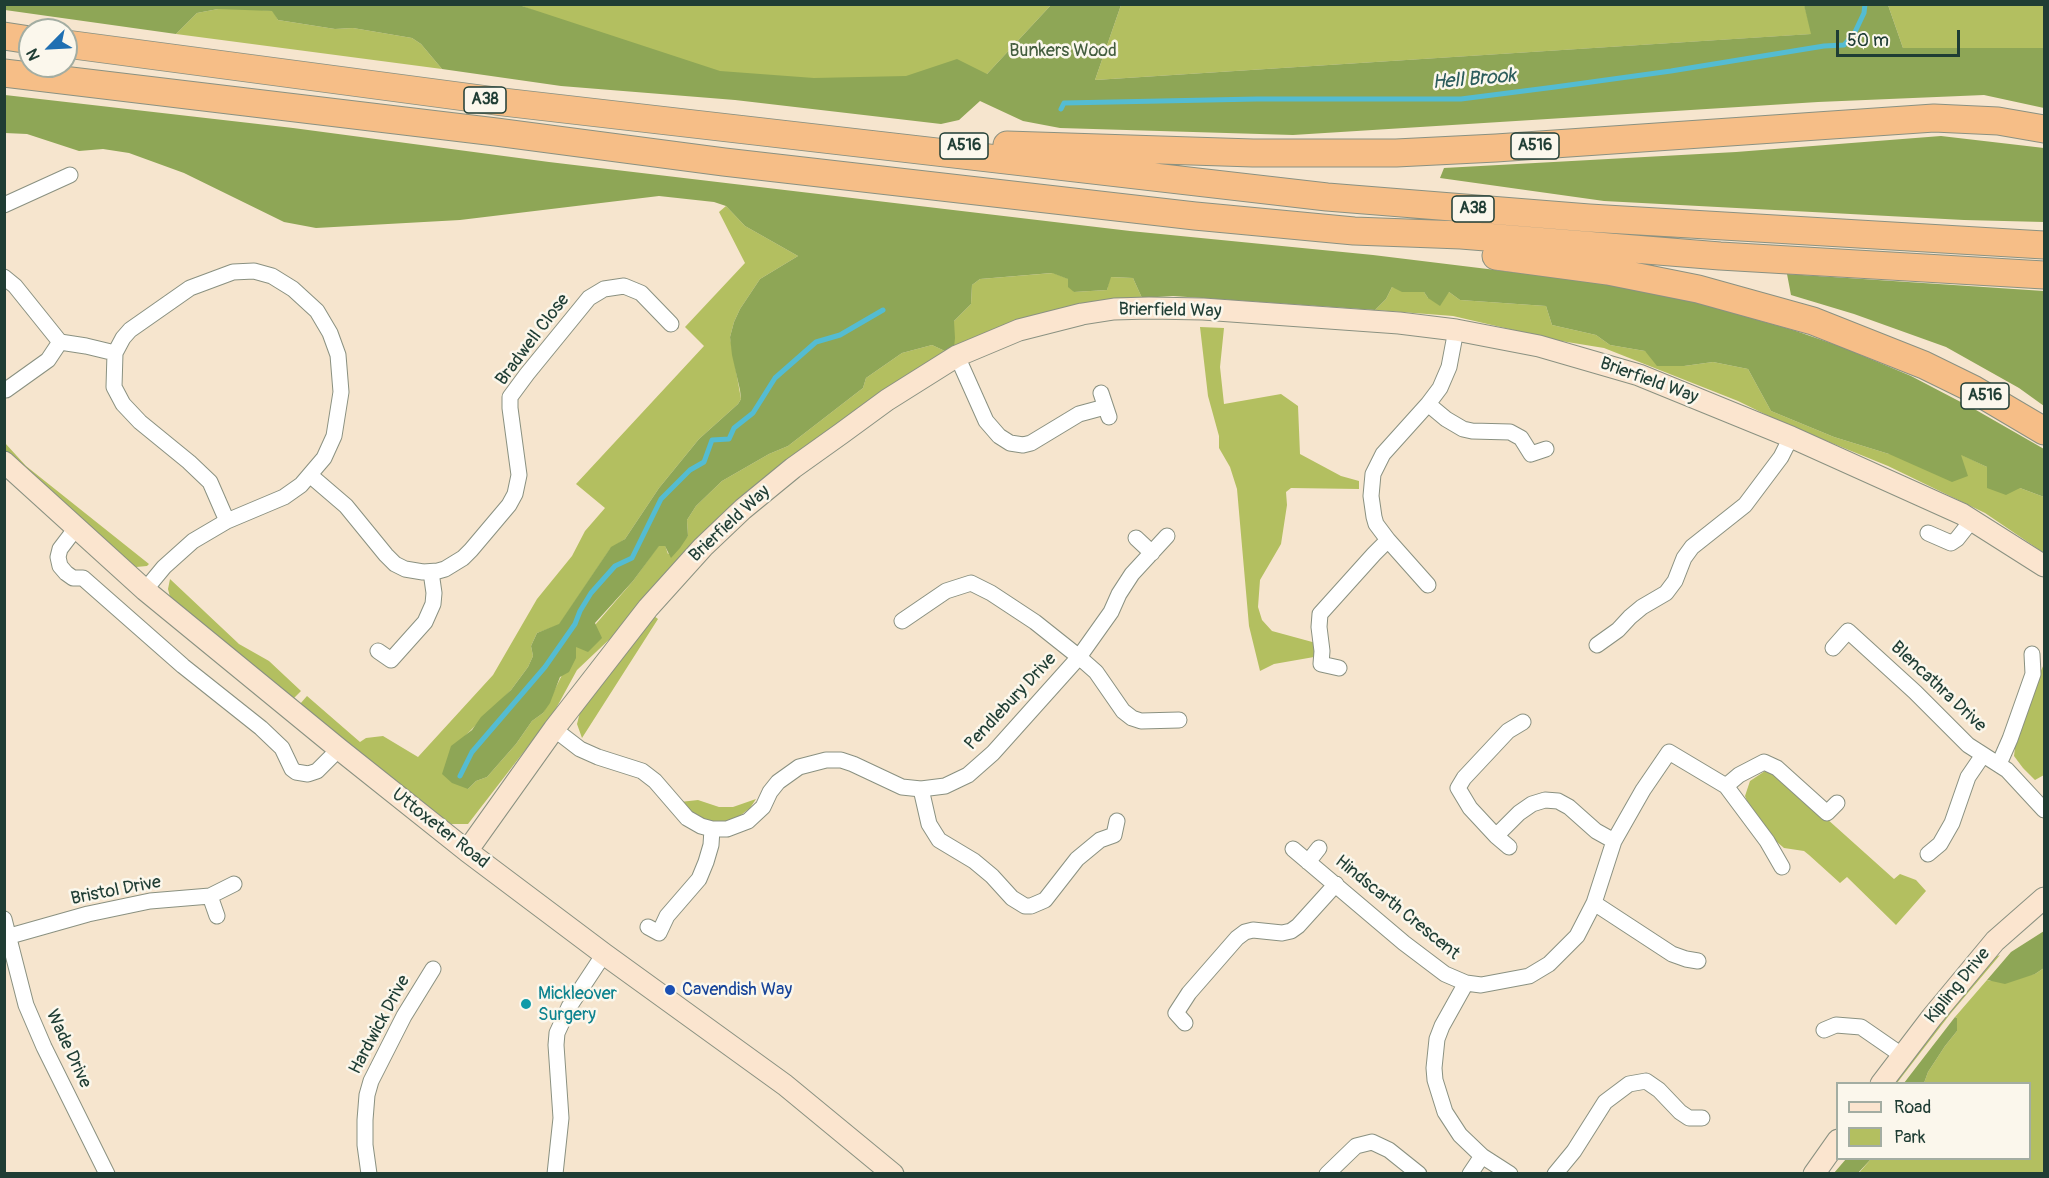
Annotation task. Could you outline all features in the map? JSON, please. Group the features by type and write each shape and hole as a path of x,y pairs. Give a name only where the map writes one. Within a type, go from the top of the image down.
{"highway":[{"name":"A38","path":"78,46 503,102 1327,197 1589,218 2044,245"},
{"name":"A38","path":"4,73 496,132 724,162 1195,216 1354,231 1461,235 1676,253 2044,275"},
{"name":"A516","path":"904,147 1024,145 1253,153 1396,153 1508,148 1934,118 1998,121 2044,129"},
{"name":"A516","path":"1354,231 1458,251 1608,271 1698,289 1813,321 1934,370 1973,389 2044,430"}],"street":[{"path":"4,205 70,175"},
{"path":"146,590 164,567 193,541 227,521 284,498 311,476 329,448 336,426 341,392 339,363 335,346 324,322 305,299 287,284 272,276 243,270 208,279 190,288 130,330 115,353 114,387 123,404 140,422 210,482 227,521"},
{"path":"4,276 15,286 60,342 115,353"},
{"name":"Bradwell Close","path":"431,572 445,569 463,558 509,505 515,494 519,475 510,397 589,298 604,289 624,286 641,293 671,324"},
{"name":"Brierfield Way","path":"467,850 554,729 648,608 703,547 743,509 793,468 851,426 957,356 1019,330 1082,314 1114,309 1203,309 1456,330 1539,346 1606,364 1678,390 1791,437 1972,520 2044,566"},
{"path":"1428,585 1376,524 1371,496 1373,474 1383,454 1428,404 1440,387 1449,367 1456,330"},
{"path":"6,390 48,360 60,342"},
{"path":"957,356 987,421 999,436 1010,443 1023,445 1031,443 1079,414 1105,406"},
{"path":"1428,404 1463,429 1510,432 1521,438 1531,454 1546,448"},
{"path":"1598,645 1642,607 1666,592 1675,581 1684,558 1692,547 1745,505 1781,457 1791,437"},
{"name":"Uttoxeter Road","path":"4,462 146,590 339,749 604,954 776,1078 893,1173"},
{"path":"311,476 346,506 395,564 415,572 431,572 433,604 425,622 391,660 378,651"},
{"path":"1928,533 1951,543 1972,520"},
{"path":"76,528 60,549 58,557 60,566 66,573 73,578 83,578 183,666 261,728 282,748 292,769 301,774 317,771 339,749"},
{"name":"Pendlebury Drive","path":"712,829 727,829 748,821 763,807 778,782 799,766 826,760 841,760 895,784 921,789 936,788 968,775 982,764 1079,657 1111,612 1125,584 1167,536"},
{"path":"1136,538 1152,553"},
{"path":"1339,668 1321,664 1322,651 1318,627 1320,614 1388,540"},
{"path":"902,621 946,591 971,583 991,593 1035,622 1079,657 1096,672 1123,711 1132,718 1141,721 1179,720"},
{"name":"Blencathra Drive","path":"1833,648 1848,631 1915,692 1953,731 1983,755 1999,764 2025,787 2044,810"},
{"path":"1999,764 2033,674 2032,654"},
{"path":"1509,847 1470,808 1458,788 1464,778 1508,731 1523,722"},
{"path":"554,729 580,749 642,771 655,781 687,818 712,829 706,862 699,879 667,916 659,933 648,927"},
{"name":"Hindscarth Crescent","path":"1293,849 1445,974 1466,983 1481,985 1529,976 1542,970 1576,936 1594,903 1614,841 1643,790 1669,752 1726,786 1767,841 1782,867"},
{"path":"1928,854 1940,844 1952,822 1968,777 1983,755"},
{"path":"1726,786 1739,775 1764,762 1777,768 1827,813 1837,803"},
{"path":"921,789 929,824 939,840 974,861 992,876 1011,898 1025,906 1045,900 1077,859 1100,840 1114,835 1117,820"},
{"path":"1496,836 1519,813 1532,804 1545,800 1558,801 1569,807 1596,831 1614,841"},
{"name":"Hindscarth Crescent","path":"1308,862 1319,848"},
{"path":"217,916 210,896 234,884"},
{"path":"1185,1023 1176,1013 1189,993 1237,938 1253,930 1282,933 1291,931 1336,884"},
{"name":"Bristol Drive","path":"10,936 133,903 210,896"},
{"name":"Kipling Drive","path":"1882,1082 1995,941 2044,897"},
{"path":"1594,903 1672,954 1698,960"},
{"name":"Wade Drive","path":"4,919 26,1005 107,1173"},
{"path":"555,1173 561,1118 555,1045 557,1033 569,1007 604,954"},
{"name":"Hardwick Drive","path":"369,1173 365,1128 370,1081 433,969"},
{"path":"1466,983 1437,1039 1435,1080 1439,1097 1452,1125 1460,1135 1482,1156 1510,1173"},
{"path":"1824,1030 1836,1025 1861,1027 1903,1056"},
{"path":"1555,1173 1574,1151 1605,1102 1629,1084 1646,1081 1689,1118 1702,1118"},
{"path":"1327,1173 1356,1146 1372,1142 1389,1150 1419,1173"},
{"path":"1814,1173 1836,1143"},
{"path":"1470,1173 1482,1156"}],"green space":[{"name":"Bunkers Wood","path":"5,4 519,5 720,71 814,78 906,76 957,59 987,74 1051,5 1121,5 1095,80 1811,34 1804,5 1888,5 1903,48 2044,48 2044,108 1984,95 1818,102 1293,135 1060,128 1023,121 980,101 959,120 941,124 735,100 561,86 442,69 421,44 412,38 353,28 335,29 278,20 272,11 218,9 197,13 176,34 78,20 78,18 5,10"},
{"path":"1804,4 1812,34 1095,80 1121,5"},
{"path":"519,5 1051,5 987,74 824,97 715,79"},
{"path":"1888,5 2044,5 2044,48 1903,48"},
{"path":"240,8 273,11 278,20 335,29 353,28 412,38 421,44 442,69 176,34 197,13"},
{"path":"5,95 293,128 549,162 1130,231 1373,255 1602,283 1687,300 1793,330 1842,347 1911,376 2044,449 2044,497 2020,488 2006,495 1987,488 1987,467 1961,455 1968,476 1952,482 1889,454 1834,437 1771,411 1748,369 1713,362 1684,366 1657,366 1645,351 1610,345 1596,335 1552,325 1546,306 1460,300 1449,292 1440,306 1428,298 1424,292 1402,292 1392,287 1386,299 1375,310 1173,296 1142,298 1133,278 1111,277 1107,290 1074,292 1068,287 1068,279 1052,273 980,279 972,285 971,304 954,321 954,348 947,352 932,345 902,353 866,378 863,388 788,446 769,454 722,481 696,506 687,520 688,536 680,548 671,558 665,546 659,546 633,581 595,623 602,638 588,652 576,647 576,658 569,672 560,677 550,703 543,713 532,721 516,744 487,777 476,781 468,789 452,783 442,774 451,746 472,730 481,717 511,690 528,667 533,656 531,646 537,633 559,624 611,547 625,539 659,488 699,439 738,404 741,399 740,390 730,337 734,322 760,279 798,256 745,226 726,206 714,202 659,196 460,220 316,228 284,222 184,173 129,153 103,149 79,151 27,134 5,133"},
{"path":"1941,136 2044,148 2044,222 1964,220 1604,201 1440,178 1444,168 1736,152"},
{"path":"726,206 745,226 798,256 760,279 734,322 730,337 741,399 699,439 659,488 625,539 610,549 559,625 537,633 531,646 533,656 528,667 511,690 464,737 468,789 476,781 487,777 516,744 532,721 543,713 576,647 633,581 659,545 665,545 668,554 688,536 687,520 696,506 722,481 769,454 788,446 863,388 866,378 902,353 932,345 947,352 893,387 634,616 577,670 553,714 468,824 451,824 440,819 300,704 307,696 360,742 366,738 383,736 418,757 493,675 537,599 572,556 585,531 605,508 576,484 704,346 685,327 745,263 719,212"},
{"path":"1053,273 1069,279 1074,292 1107,290 1110,277 1133,278 1142,298 954,348 954,321 971,304 972,285 980,279"},
{"path":"1787,274 2044,291 2044,406 2019,388 1946,347 1854,314 1791,295"},
{"path":"1392,287 1424,292 1428,298 1449,292 1460,300 1546,306 1552,325 1596,335 1610,345 1645,351 1684,366 1713,362 1748,369 1771,411 1834,437 1889,454 1960,454 1987,467 2020,488 2044,497 2044,553 1985,513 1888,466 1785,424 1738,401 1604,348 1561,341 1453,316 1375,310 1386,299"},
{"path":"1200,327 1224,328 1220,367 1224,404 1281,394 1298,406 1300,454 1341,476 1359,481 1359,489 1291,488 1286,492 1287,505 1281,544 1260,580 1258,607 1262,620 1272,631 1316,643 1314,657 1274,664 1260,671 1249,626 1237,489 1230,467 1219,448 1219,436 1208,396"},
{"path":"5,443 26,466 149,564 136,567 122,559 5,454"},
{"path":"170,579 239,644 269,661 301,691 292,700 171,601 168,589"},
{"path":"654,616 658,619 582,738 577,724 580,712"},
{"path":"2044,664 2044,775 2035,780 2014,756 2018,722"},
{"path":"1765,771 1778,775 1894,879 1900,874 1916,880 1926,891 1896,925 1847,877 1840,883 1804,851 1784,848 1771,837 1745,796 1750,781"},
{"path":"756,799 741,815 730,821 717,823 699,819 680,802 698,800 719,807 733,807"},
{"path":"2044,931 2044,968 2035,974 2005,984 1987,980 2011,952"},
{"path":"2000,955 1951,1013 1898,1082 1894,1082 1948,1010 1993,958"},
{"path":"2044,968 2044,1173 1858,1174 1870,1160 2031,1160 2031,1082 1924,1082 1928,1072 1957,1031 1957,1018 1955,1017 1987,980 2035,974"},
{"path":"1955,1017 1957,1018 1957,1031 1928,1072 1924,1082 1905,1082"},
{"path":"1845,1160 1870,1160 1858,1173 1834,1173"}],"waterway":[{"name":"Hell Brook","path":"1061,109 1064,103 1257,99 1461,99 1555,87 1824,46 1844,45 1854,34 1864,13 1865,4"},
{"path":"460,776 472,752 545,667 575,624 591,593 615,566 632,558 661,499 690,470 704,462 712,440 729,439 734,428 753,413 775,378 816,342 840,335 883,310"}],"place":[{"name":"Cavendish Way","path":"670,990"},
{"name":"Mickleover Surgery","path":"526,1004"}]}
